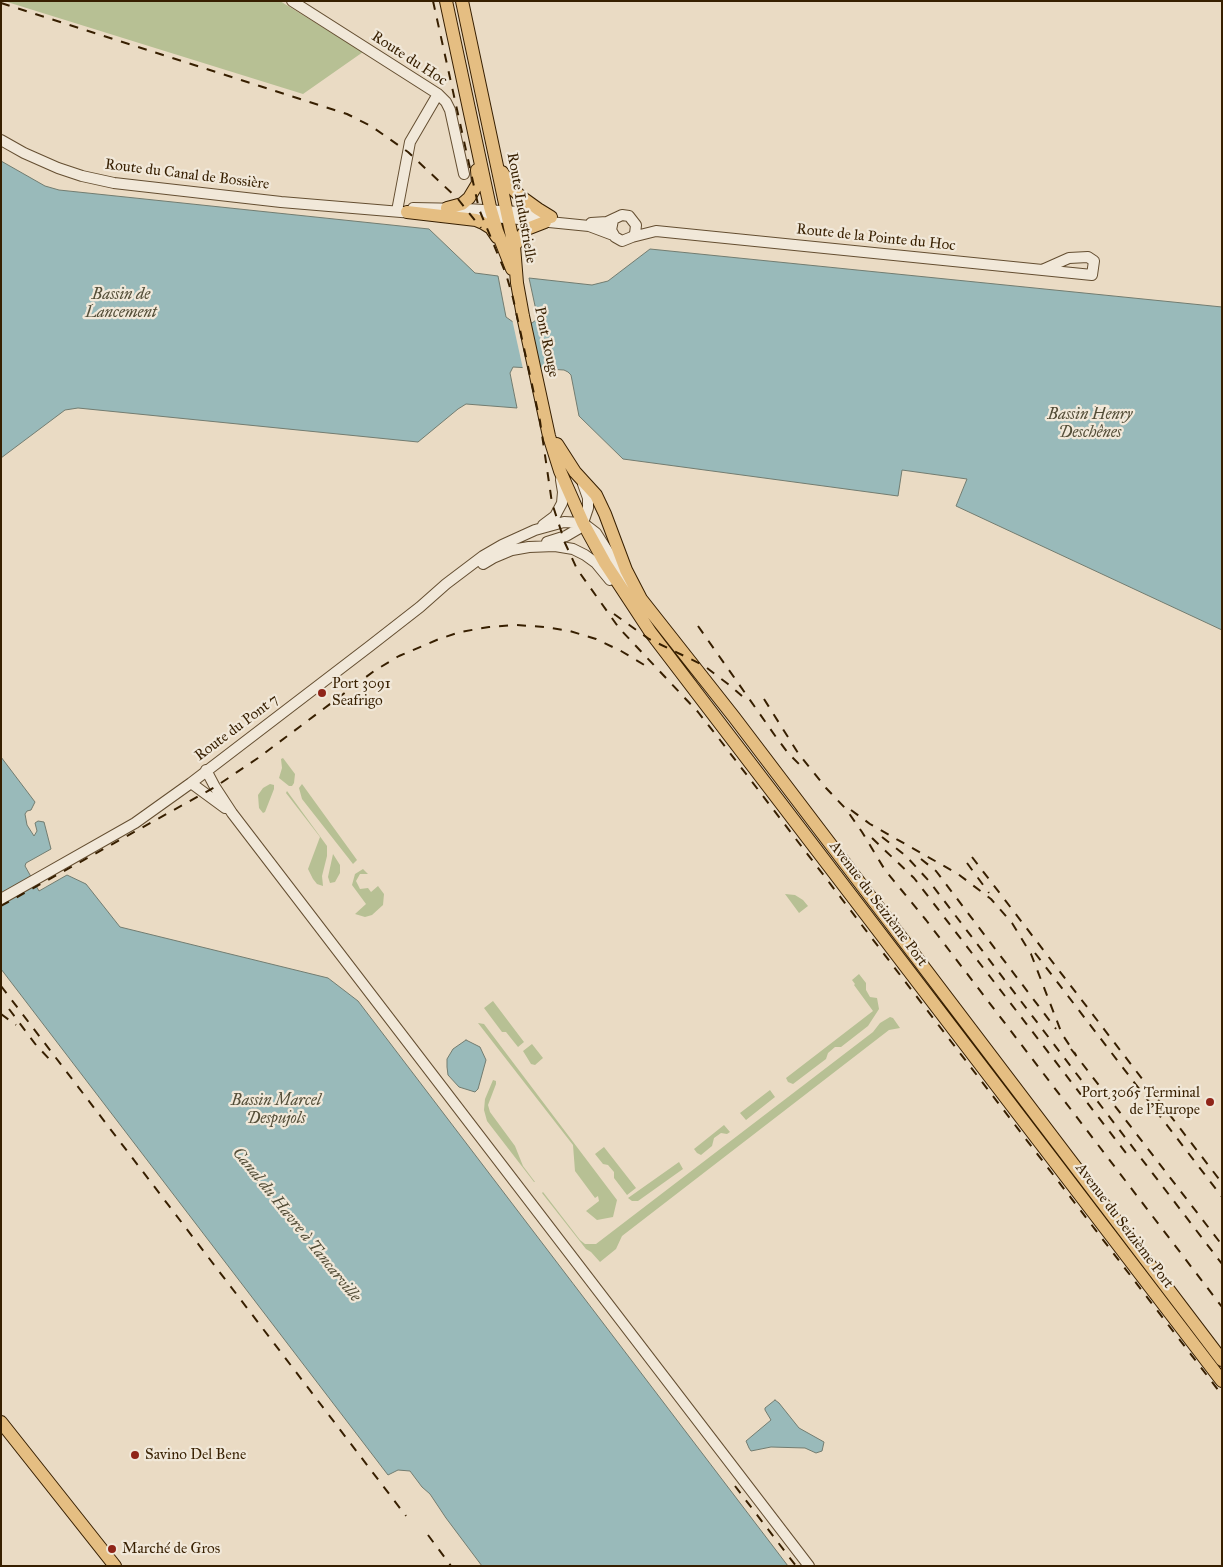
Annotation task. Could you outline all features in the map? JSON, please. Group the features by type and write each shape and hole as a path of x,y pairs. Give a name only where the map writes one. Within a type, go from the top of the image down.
{"main road":[{"path":"440,1 478,183 469,198 462,204 447,208"},
{"path":"446,1 453,35 501,213"},
{"name":"Route Industrielle","path":"462,1 497,160 501,213 517,283"},
{"path":"401,211 476,220 491,228 510,248 527,229 548,219 512,188 497,160"},
{"name":"Pont Rouge","path":"517,283 544,408"},
{"name":"Avenue du Seizième Port","path":"544,408 552,445 566,486 583,523 605,563 651,633 1222,1381"},
{"name":"Avenue du Seizième Port","path":"547,424 560,451 601,504 626,570 641,599 740,725 1222,1360"},
{"path":"1,1422 115,1566"}],"street":[{"name":"Route du Hoc","path":"292,1 438,94 446,102 450,110 464,174"},
{"path":"401,211 410,142 438,94"},
{"name":"Route du Canal de Bossière","path":"1,140 24,153 58,168 82,176 114,183 281,202 474,218 501,213"},
{"name":"Route du Canal de Bossière","path":"401,211 447,208 589,223 613,220"},
{"path":"622,215 630,216 634,221 636,230 632,237 622,241 612,235 611,224 613,220 622,215"},
{"name":"Route du Canal de Bossière","path":"548,219 588,226 612,235"},
{"name":"Route de la Pointe du Hoc","path":"634,221 656,231 1042,270 1092,275 1094,261 1088,257 1069,258 1042,270"},
{"name":"Route de la Pointe du Hoc","path":"632,237 656,231"},
{"path":"536,530 555,516 562,503 562,484 552,445"},
{"path":"420,607 493,558 566,536 578,529 587,515 588,498 586,489 575,472"},
{"path":"420,607 446,584 483,556 502,545 536,530 564,522 583,523 596,533 624,578 641,599"},
{"path":"529,547 543,545 561,546 580,552 591,559 651,633"},
{"name":"Route du Pont 7","path":"1,899 135,823 191,783 420,607"},
{"path":"206,770 232,813 809,1566"},
{"path":"191,783 232,813"}],"green space":[{"path":"4,1 280,1 363,52 303,94"},
{"path":"283,758 295,774 292,786 289,786 279,778 282,768 281,759"},
{"path":"270,784 274,785 274,789 263,813 259,808 258,795 263,788"},
{"path":"302,784 357,860 353,864 302,799 299,788"},
{"path":"287,791 327,846 327,856 322,876 323,886 317,884 308,869 320,837 286,793"},
{"path":"333,854 340,865 340,873 335,882 330,883 328,877"},
{"path":"363,869 368,874 360,874 356,881 360,889 368,888 371,892 378,886 384,894 383,905 372,915 365,917 355,914 366,904 352,885 355,874"},
{"path":"785,894 795,895 808,906 799,913"},
{"path":"859,974 866,983 866,990 870,997 877,998 879,1009 868,1026 841,1047 835,1047 828,1053 826,1059 793,1084 788,1082 786,1078 873,1011 852,980"},
{"path":"493,1001 524,1042 518,1047 506,1032 502,1032 484,1008"},
{"path":"890,1017 893,1018 900,1028 889,1030 622,1236 616,1249 600,1262 586,1249 542,1193 580,1240 585,1244 596,1244"},
{"path":"478,1023 484,1024 617,1200 613,1217 597,1220 586,1211 599,1201 598,1196 595,1198 575,1171 573,1145"},
{"path":"532,1044 543,1058 535,1065 531,1064 523,1051"},
{"path":"493,1080 496,1081 496,1084 488,1105 490,1112 515,1146 523,1166 535,1182 487,1121 484,1110 485,1099"},
{"path":"770,1090 775,1097 746,1120 740,1113"},
{"path":"724,1125 730,1132 727,1134 721,1133 714,1138 712,1146 701,1155 697,1153 694,1149"},
{"path":"604,1147 636,1188 627,1195 614,1178 614,1172 608,1165 603,1164 595,1154"},
{"path":"679,1162 683,1169 638,1201 632,1201 628,1198"}],"water":[{"path":"1,161 45,186 59,190 429,229 475,273 498,276 506,317 513,322 532,323 536,320 537,315 529,278 592,285 608,281 650,249 1222,307 1222,630 956,506 967,479 902,470 898,496 623,459 579,416 571,375 564,370 513,367 510,373 517,408 466,404 418,442 78,408 65,410 1,458"},
{"name":"Bassin Marcel Despujols","path":"1,757 35,802 31,810 25,814 27,825 34,836 37,831 35,823 38,821 44,822 51,849 26,863 25,866 39,891 67,875 86,884 120,927 328,978 358,1001 788,1566 482,1566 430,1494 410,1471 398,1470 388,1475 1,969"},
{"path":"466,1040 480,1047 486,1060 478,1089 475,1092 459,1087 448,1075 447,1059 453,1049"},
{"path":"775,1400 799,1428 824,1442 822,1451 816,1453 805,1448 771,1447 751,1451 746,1441 771,1420 765,1408"}],"pier":[{"path":"512,319 529,320 541,371 523,369"}],"railway":[{"path":"433,1 479,209 506,274 513,298 540,421 552,503 565,543 577,569 619,628 698,712 720,740 1222,1395"},
{"path":"1,3 347,114 371,126 408,152 458,199 481,228"},
{"path":"614,614 649,639 703,665 742,696"},
{"path":"1,906 215,787 258,758 374,671 399,656 439,639 460,632 489,627 516,625 544,627 570,631 596,639 651,669"},
{"path":"698,626 776,737 801,766"},
{"path":"764,699 798,753 826,788 846,809 885,870 926,920 1222,1307"},
{"path":"851,810 870,824 958,874 991,899 1012,923 1031,954 1062,1034 1076,1055"},
{"path":"882,837 906,856 929,881 1222,1264"},
{"path":"872,838 914,878 1126,1153"},
{"path":"972,857 1222,1183"},
{"path":"921,859 936,871 1056,1029"},
{"path":"967,863 989,893"},
{"path":"1035,953 1222,1197"},
{"path":"1,986 406,1516"},
{"path":"9,1009 36,1045 53,1063"},
{"path":"1,1014 16,1025"},
{"path":"1071,1049 1222,1245"},
{"path":"735,1486 796,1566"},
{"path":"428,1535 451,1566"}],"place":[{"name":"Port 3091 Seafrigo","path":"322,693"},
{"name":"Port 3065 Terminal de l'Europe","path":"1210,1102"},
{"name":"Savino Del Bene","path":"135,1455"},
{"name":"Marché de Gros","path":"112,1549"}],"water label":[{"name":"Bassin de Lancement","path":"121,304"},
{"name":"Bassin Henry Deschênes","path":"1090,424"},
{"name":"Canal du Havre à Tancarville","path":"296,1225"}]}
